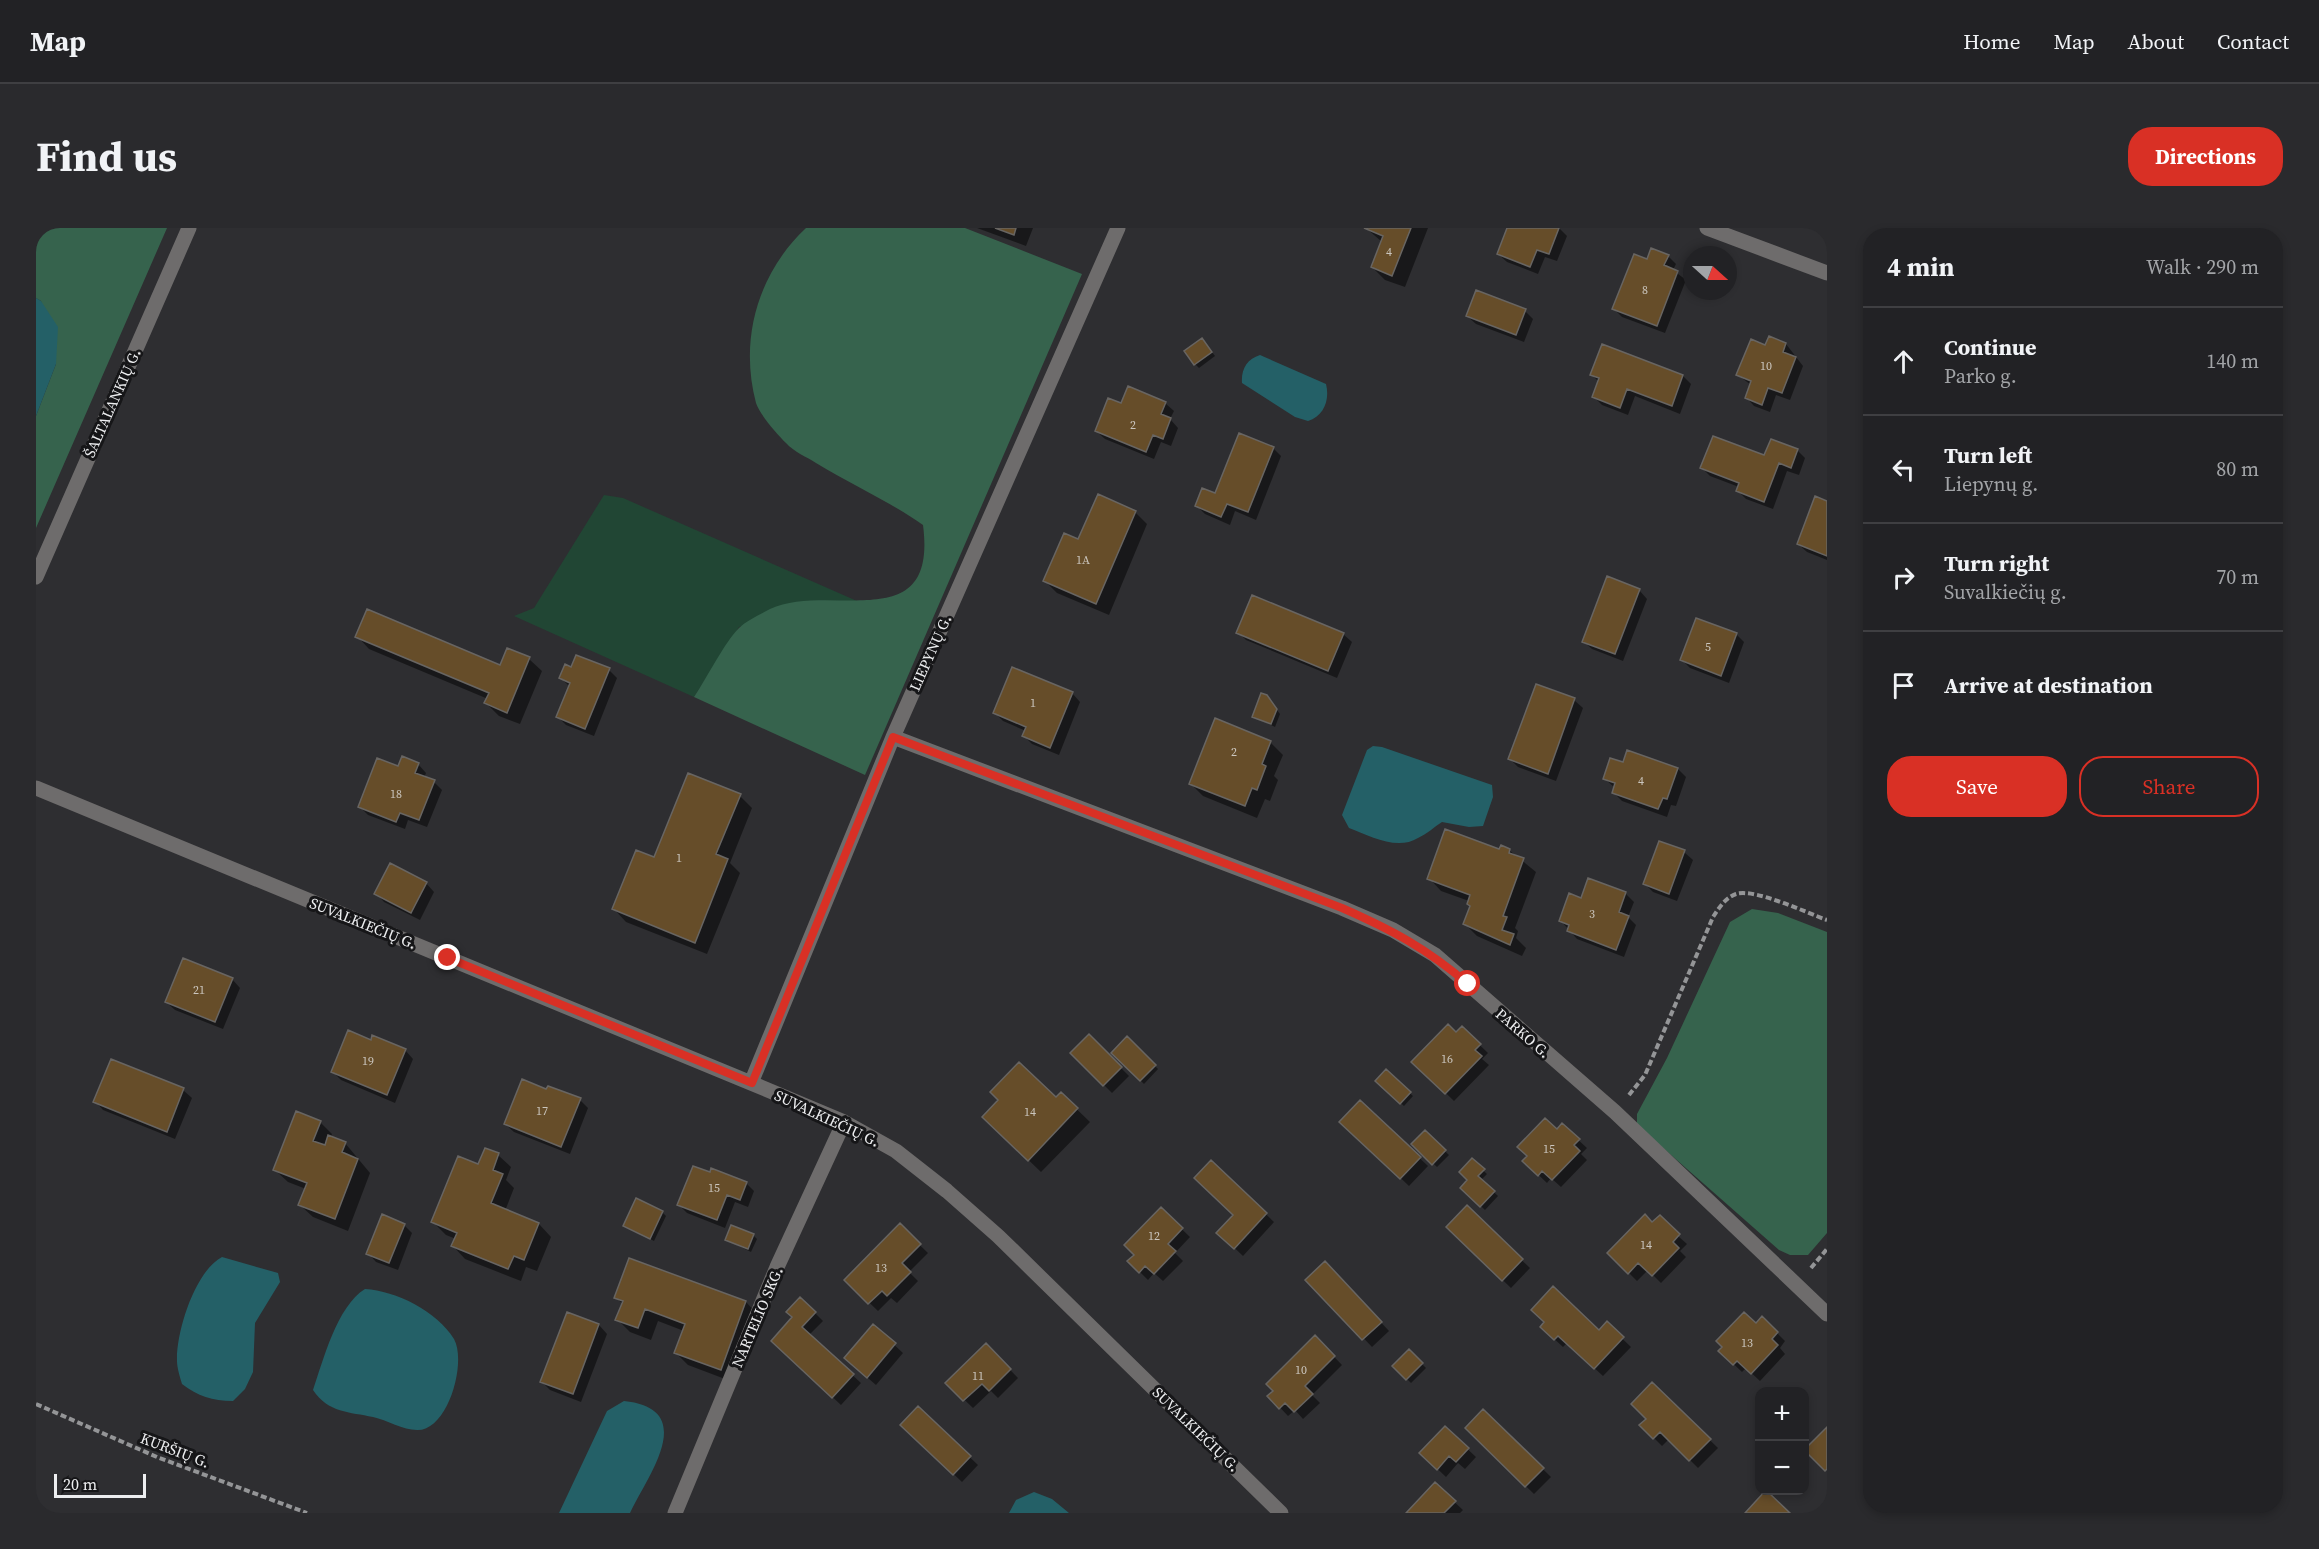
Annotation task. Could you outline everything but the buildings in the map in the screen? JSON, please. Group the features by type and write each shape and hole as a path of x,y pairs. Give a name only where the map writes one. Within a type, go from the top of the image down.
{"street":[{"name":"ŠALTALANKIŲ G.","path":"36,577 189,228"},
{"name":"LIEPYNŲ G.","path":"752,1083 893,737 1118,228"},
{"path":"1707,228 1827,273"},
{"name":"PARKO G.","path":"893,737 1342,908 1393,930 1435,956 1615,1112 1827,1314"},
{"name":"SUVALKIEČIŲ G.","path":"36,788 752,1083 843,1122 896,1151 998,1236 1281,1513"},
{"name":"NARTELIO SKG.","path":"675,1513 777,1267 843,1122"}],"path":[{"path":"1615,1112 1645,1075 1713,917 1723,902 1735,894 1749,893 1827,920"},
{"name":"KURŠIŲ G.","path":"36,1404 157,1457 307,1513"}],"green space":[{"path":"36,228 167,228 36,528 36,416 56,364 41,301 36,298"},
{"path":"806,228 965,228 1082,274 865,775 694,697 727,642 739,628 750,620 770,609 794,602 874,600 897,595 914,583 923,560 923,525 793,449 769,424 756,403 751,379 750,355 757,308 776,265 789,246"},
{"path":"604,495 623,498 857,601 811,602 739,627 694,697 514,616 534,608"},
{"path":"1752,909 1778,913 1827,932 1827,1233 1808,1255 1790,1255 1779,1250 1637,1125 1637,1114 1667,1058 1730,922"}],"water":[{"path":"36,298 41,301 58,327 56,364 36,416"},
{"path":"1260,355 1326,384 1327,396 1324,407 1314,419 1308,421 1295,417 1242,383 1246,365"},
{"path":"1373,746 1382,747 1492,785 1493,797 1483,826 1469,827 1442,822 1410,842 1401,843 1384,841 1349,828 1342,815 1367,750"},
{"path":"222,1257 278,1273 280,1282 255,1323 253,1372 245,1389 233,1401 212,1399 188,1388 182,1384 177,1364 180,1334 189,1303 203,1275"},
{"path":"365,1289 390,1294 415,1304 427,1311 447,1329 454,1339 458,1363 452,1393 446,1408 428,1427 412,1430 378,1418 340,1410 325,1403 313,1390 326,1350 339,1321 346,1308"},
{"path":"624,1401 647,1407 659,1416 664,1430 656,1463 630,1513 559,1513 607,1411"},
{"path":"1034,1492 1052,1499 1069,1513 1009,1513 1016,1500"}],"route":[{"path":"448,958 752,1083 893,737 1342,908 1393,930 1435,956 1468,984"}]}
